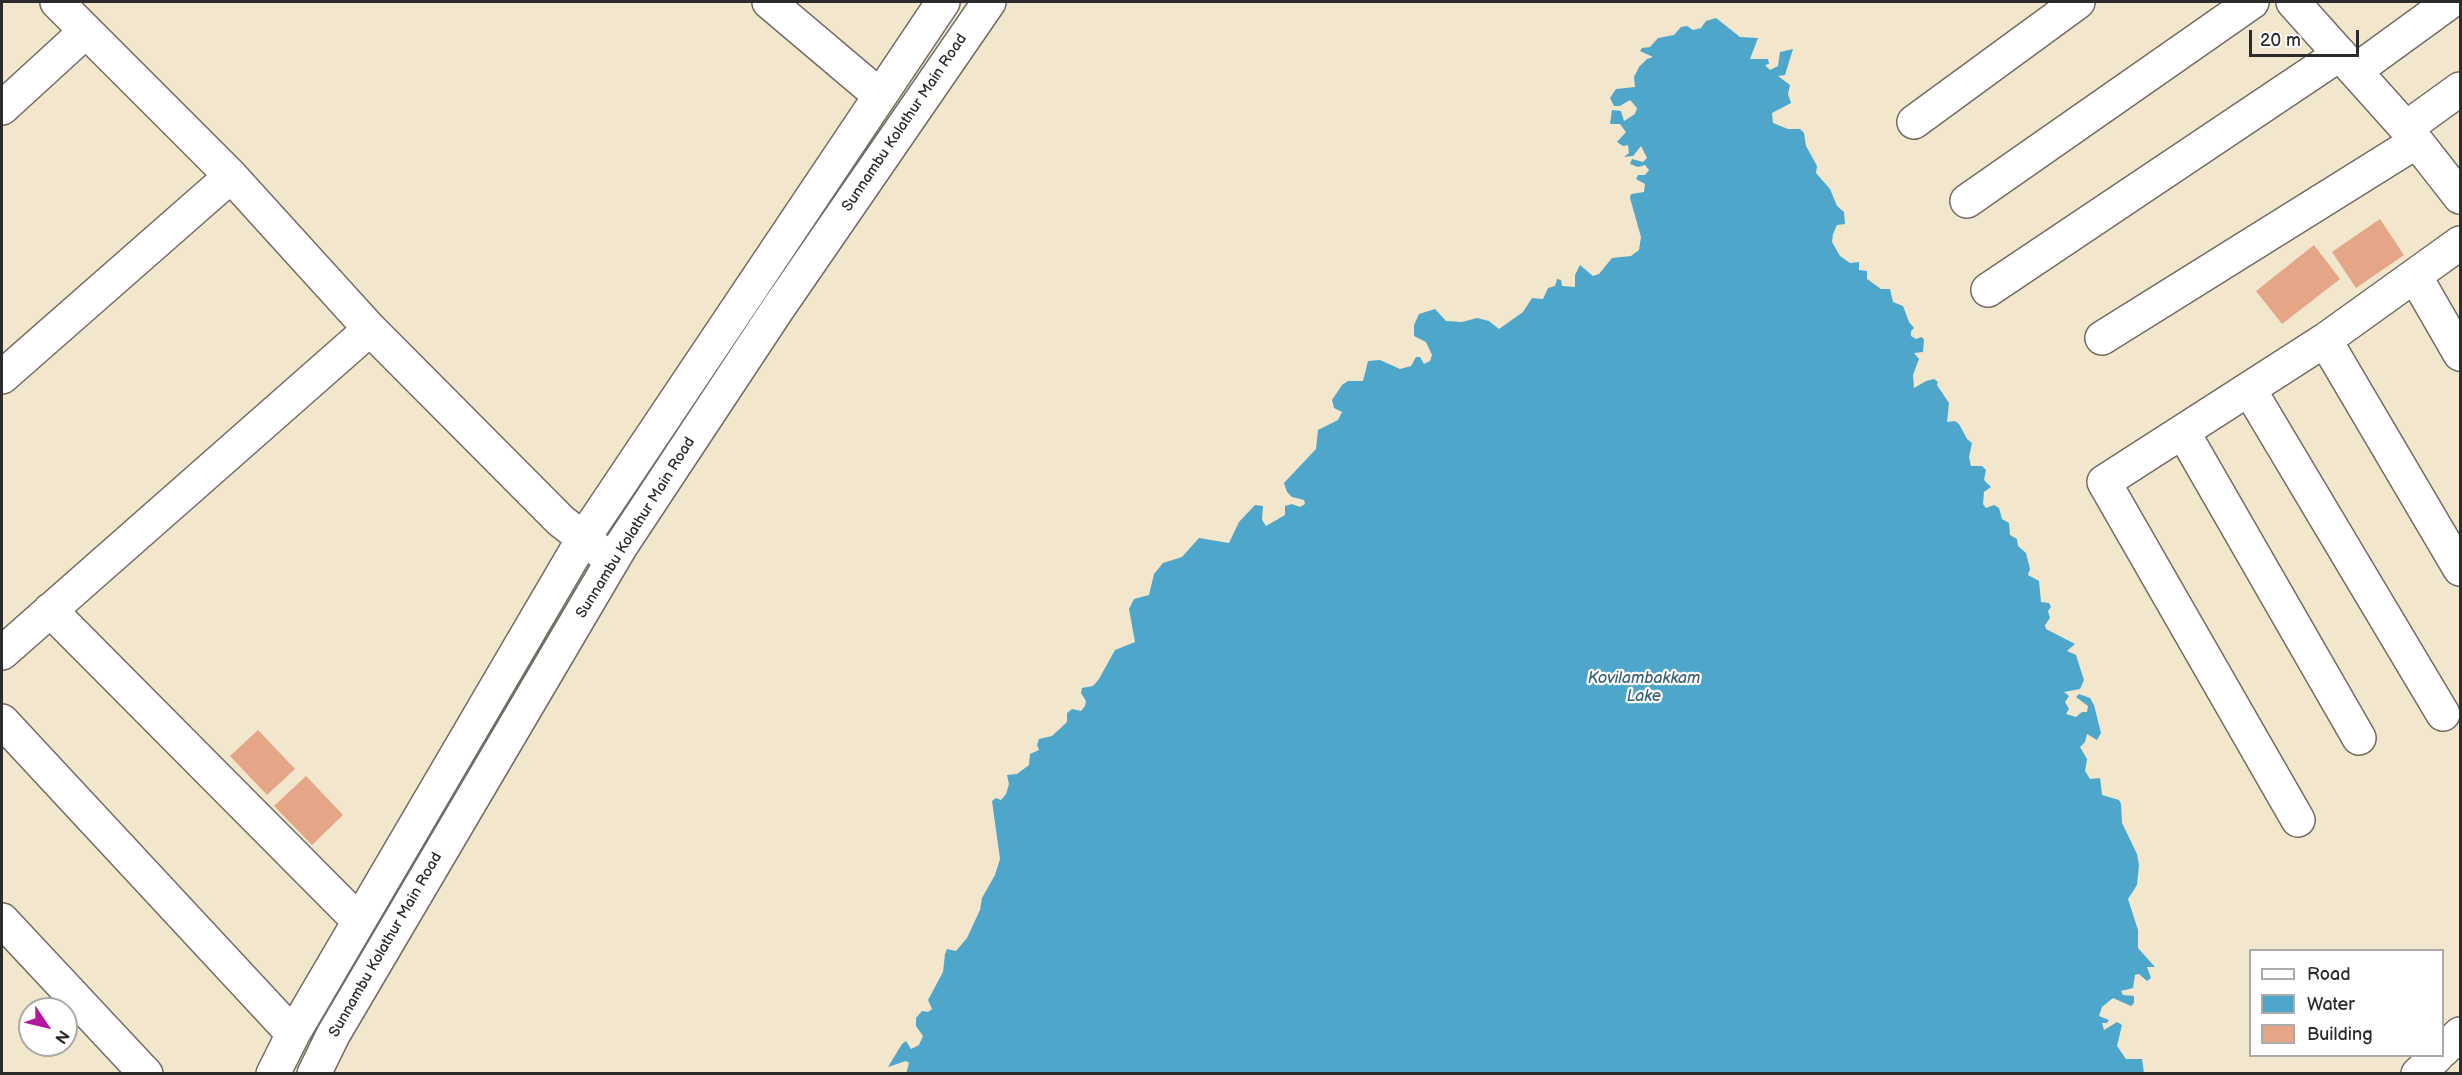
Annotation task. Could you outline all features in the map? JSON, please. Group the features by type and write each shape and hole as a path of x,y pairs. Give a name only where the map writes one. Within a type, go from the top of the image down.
{"street":[{"path":"57,2 231,176 370,329 583,539 612,560"},
{"path":"769,2 879,94"},
{"path":"273,1074 293,1034 583,539 879,94 944,2"},
{"name":"Sunnambu Kolathur Main Road","path":"314,1074 333,1035 612,560 802,273 989,2"},
{"path":"1914,122 2078,2"},
{"path":"1967,201 2252,2"},
{"path":"2293,2 2411,135 2460,196"},
{"path":"1988,290 2348,62 2450,2"},
{"path":"2,108 85,32"},
{"path":"2102,338 2411,135 2460,89"},
{"path":"2,376 231,176"},
{"path":"2298,820 2104,482 2325,340 2460,243"},
{"path":"770,258 802,273"},
{"path":"2415,276 2460,354"},
{"path":"2,653 370,329"},
{"path":"2325,340 2460,569"},
{"path":"2249,389 2443,714"},
{"path":"2183,432 2359,738"},
{"path":"50,610 359,921"},
{"path":"2,721 293,1034"},
{"path":"2,920 147,1074"},
{"path":"2444,1049 2460,1034"},
{"path":"2418,1074 2436,1057"}],"water":[{"name":"Kovilambakkam Lake","path":"1716,18 1740,37 1758,38 1750,59 1768,59 1769,64 1765,65 1770,70 1778,66 1780,52 1793,49 1785,75 1778,76 1790,85 1788,94 1791,103 1772,113 1773,123 1788,129 1800,129 1804,133 1806,146 1817,166 1816,173 1830,189 1837,206 1844,212 1845,224 1837,225 1832,242 1840,256 1850,263 1859,262 1859,270 1867,271 1867,279 1881,289 1890,289 1893,302 1903,306 1914,328 1911,336 1916,339 1922,337 1924,340 1923,352 1914,353 1919,359 1913,375 1914,388 1934,379 1938,382 1937,385 1949,403 1947,422 1955,421 1959,424 1967,439 1972,443 1969,457 1971,466 1982,466 1986,470 1984,480 1991,487 1984,492 1983,504 1986,508 1994,505 1999,508 2002,519 2009,523 2010,535 2017,539 2018,546 2026,553 2030,569 2028,575 2039,581 2041,602 2049,603 2051,607 2048,611 2050,618 2045,625 2046,629 2075,644 2067,651 2076,655 2084,680 2080,689 2064,692 2069,696 2065,702 2069,709 2066,714 2076,717 2082,712 2087,712 2088,706 2076,697 2079,694 2090,698 2094,705 2101,733 2097,740 2087,734 2085,742 2080,747 2087,759 2085,771 2090,779 2100,778 2102,795 2119,800 2121,804 2122,823 2137,854 2139,865 2137,885 2128,899 2138,930 2138,948 2155,967 2147,967 2151,978 2147,981 2139,974 2135,975 2133,988 2121,991 2123,995 2134,996 2134,1003 2131,1006 2113,998 2102,1007 2099,1016 2109,1020 2107,1023 2102,1023 2104,1030 2117,1022 2122,1025 2117,1046 2126,1059 2142,1059 2144,1073 906,1074 909,1063 906,1061 888,1067 906,1041 911,1049 919,1045 923,1036 916,1026 916,1018 922,1011 928,1012 932,1009 928,1000 943,972 947,949 956,951 967,938 980,910 982,898 995,875 1000,859 992,801 996,798 1001,800 1006,794 1009,784 1007,775 1017,774 1029,765 1030,754 1039,750 1037,745 1039,739 1052,736 1067,722 1067,713 1072,709 1081,711 1086,701 1081,693 1082,688 1093,686 1115,650 1135,642 1129,609 1134,599 1149,595 1154,574 1163,563 1182,557 1199,538 1229,543 1239,522 1255,505 1263,506 1262,520 1266,526 1285,515 1285,506 1292,504 1300,507 1305,504 1304,500 1292,497 1287,492 1284,483 1316,449 1318,430 1338,420 1342,412 1334,408 1332,400 1342,385 1348,381 1363,381 1368,361 1380,360 1400,369 1411,366 1416,357 1420,357 1424,364 1430,361 1432,355 1426,342 1414,336 1414,325 1419,314 1435,309 1446,321 1462,322 1477,318 1489,321 1499,329 1523,312 1532,298 1543,299 1548,288 1555,286 1557,279 1561,280 1562,286 1575,287 1575,275 1580,265 1593,276 1599,274 1612,258 1631,256 1639,250 1641,237 1630,198 1631,194 1644,192 1645,184 1636,179 1638,175 1645,175 1649,170 1645,165 1638,167 1630,164 1632,159 1643,162 1647,158 1641,146 1633,156 1624,157 1629,153 1628,145 1623,146 1617,142 1626,132 1620,124 1610,124 1612,110 1621,111 1624,121 1635,114 1637,108 1630,100 1620,106 1614,106 1610,98 1616,89 1635,87 1634,77 1639,67 1647,59 1653,57 1640,51 1642,48 1650,47 1658,38 1674,35 1681,27 1687,26 1693,30 1701,28 1706,21"}],"building":[{"path":"2380,219 2404,255 2356,288 2332,252"},
{"path":"2314,245 2340,279 2282,324 2256,291"},
{"path":"258,730 295,769 267,795 230,756"},
{"path":"306,776 343,815 312,845 274,806"}]}
